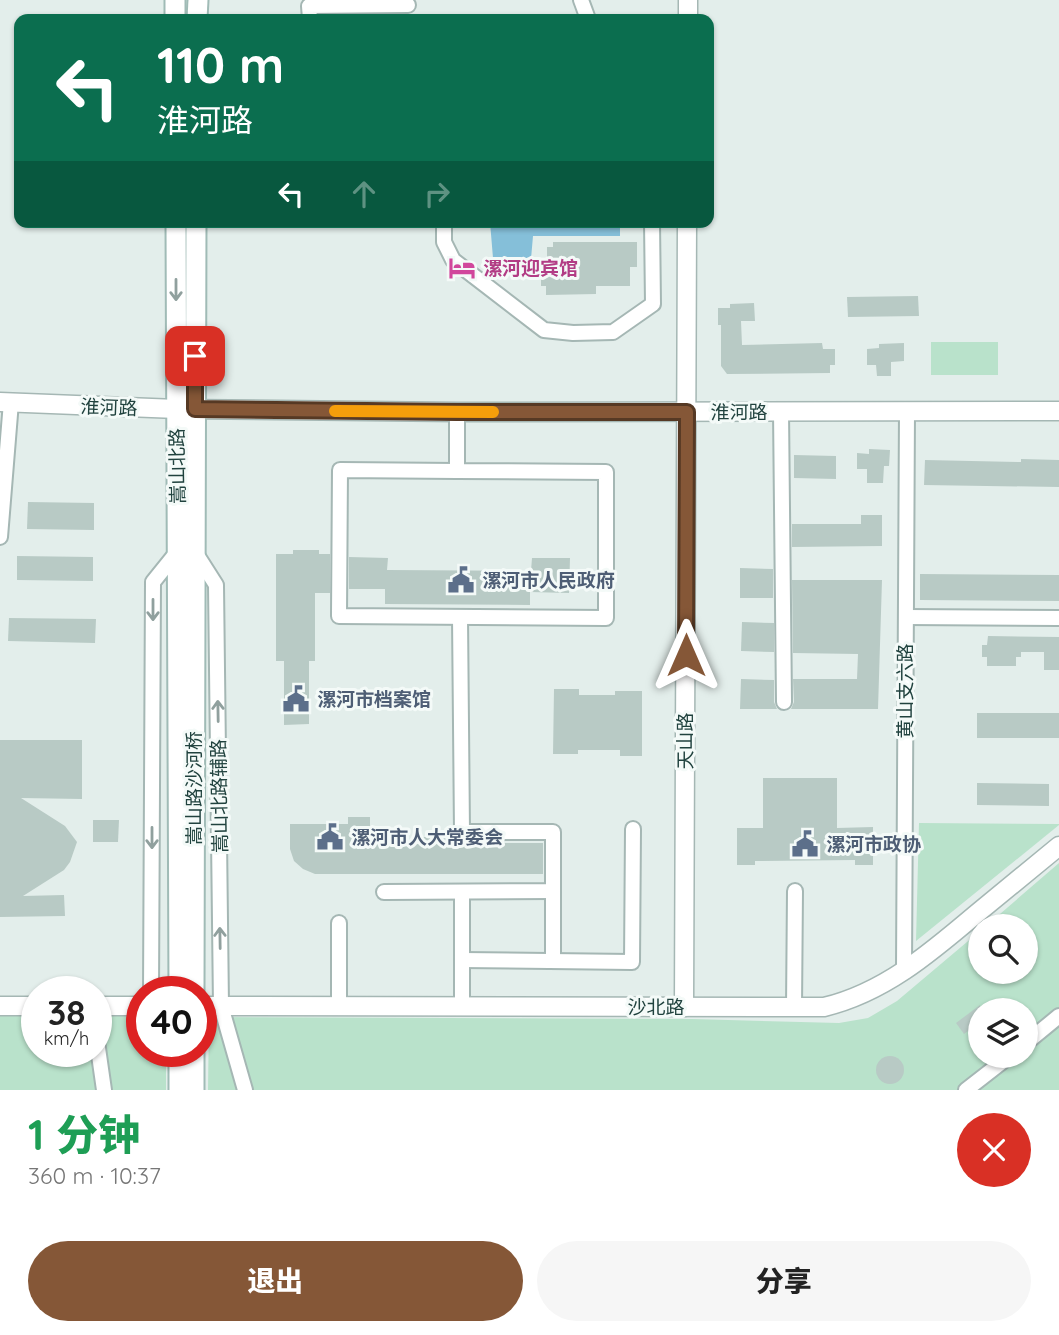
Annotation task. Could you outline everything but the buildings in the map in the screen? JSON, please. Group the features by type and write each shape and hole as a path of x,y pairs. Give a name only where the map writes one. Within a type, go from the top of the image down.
{"main road":[{"name":"嵩山北路","path":"176,228 186,409 186,584"},
{"name":"嵩山北路","path":"186,409 196,228"},
{"name":"嵩山路沙河桥","path":"178,976 186,584"},
{"name":"嵩山路沙河桥","path":"186,584 194,976"},
{"path":"178,1067 178,1090"},
{"path":"194,1067 194,1090"}],"street":[{"path":"310,14 309,6 408,8"},
{"path":"444,228 444,242 453,260 544,330 573,333 612,332 653,304 652,228"},
{"name":"天山路","path":"684,1007 687,228"},
{"path":"0,537 6,402"},
{"name":"淮河路","path":"6,402 186,409 457,412 1059,411"},
{"path":"781,411 784,702"},
{"name":"黄山支六路","path":"904,970 906,411"},
{"path":"457,412 457,471"},
{"path":"340,470 457,471 606,472 606,618 339,616 340,470"},
{"path":"151,976 153,582 186,551"},
{"name":"嵩山北路辅路","path":"186,551 216,585 221,1006 245,1090"},
{"path":"460,617 462,832 554,832 554,961"},
{"path":"906,617 1059,618"},
{"path":"462,960 632,962 632,829"},
{"name":"沙北路","path":"217,1006 824,1007 846,1002 883,984 930,953 1059,846"},
{"path":"384,892 554,891"},
{"path":"794,1007 795,891"},
{"path":"462,892 462,1007"},
{"path":"339,923 339,1007"},
{"path":"0,1006 21,1006"},
{"path":"1038,1034 1059,1016"},
{"path":"101,1067 104,1090"},
{"path":"966,1090 994,1068"}],"green space":[{"path":"931,342 998,342 998,375 931,375"},
{"path":"919,823 1059,824 1059,825 916,941"},
{"path":"1059,863 1059,1090 208,1090 208,1067 217,1067 217,1017 692,1019 839,1023 868,1018 897,1001 968,941 968,984 1038,984 1038,914 1000,914"},
{"path":"126,1013 126,1067 166,1067 166,1090 0,1090 0,1015 21,1014 21,1067 112,1067 112,1014"}],"water":[{"path":"490,228 620,228 620,236 533,236 531,259 510,265 493,258"}],"slow traffic":[{"path":"335,411 493,412"}],"place":[{"name":"漯河迎宾馆","path":"462,268"},
{"name":"漯河市人民政府","path":"461,580"},
{"name":"漯河市档案馆","path":"296,699"},
{"name":"漯河市人大常委会","path":"330,837"},
{"name":"漯河市政协","path":"805,844"}],"route":[{"path":"195,356 195,409 687,412 686,655"}]}
